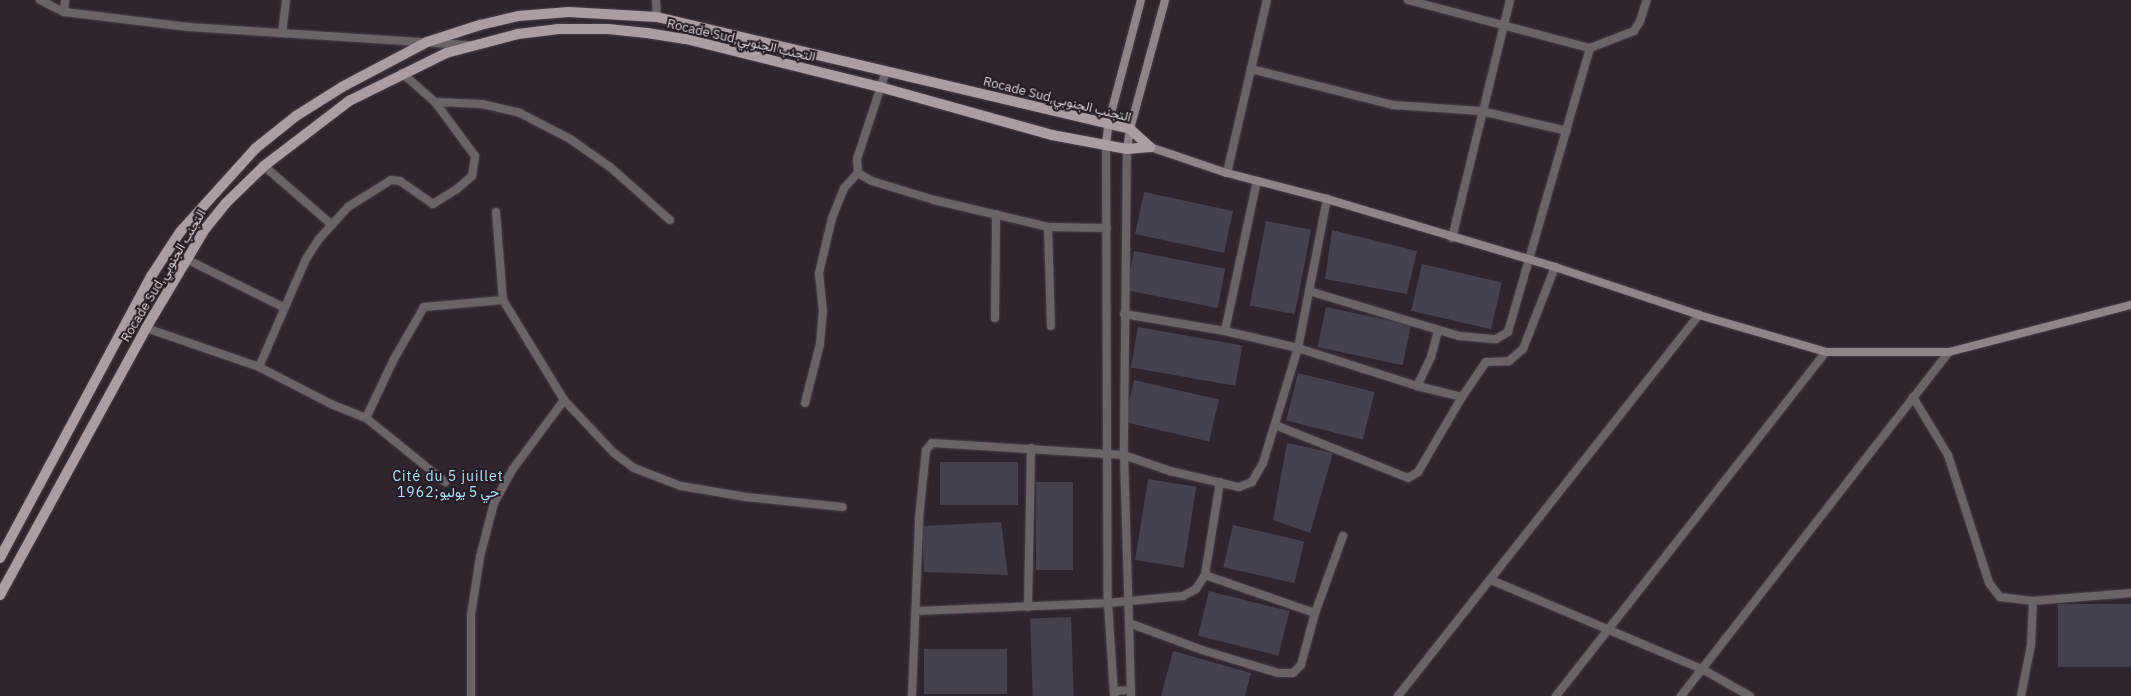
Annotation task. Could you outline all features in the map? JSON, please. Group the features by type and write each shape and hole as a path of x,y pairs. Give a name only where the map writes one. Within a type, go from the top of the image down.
{"main road":[{"path":"1106,144 1109,124 1141,0"},
{"path":"1127,149 1130,129 1165,0"},
{"name":"Rocade Sud,التجنب الجنوبي","path":"0,558 152,275 180,232 256,148 296,116 342,87 427,42 480,25 518,16 569,12 657,17 1130,129 1150,147"},
{"name":"Rocade Sud,التجنب الجنوبي","path":"0,594 146,328 186,259 226,202 264,166 349,101 402,73 471,45 518,34 559,29 608,29 686,39 880,87 1052,134 1127,149 1150,147"},
{"path":"1150,147 1227,173 1327,199 1529,261 1555,267 1699,315 1826,352 1949,352 2131,305"}],"street":[{"path":"40,0 64,12 188,27 471,45"},
{"path":"64,12 65,0"},
{"path":"282,33 286,0"},
{"path":"656,0 657,17"},
{"path":"1227,173 1267,0"},
{"path":"1408,0 1504,24 1590,48 1634,31 1640,21 1647,0"},
{"path":"1452,238 1481,111 1510,0"},
{"path":"1309,290 1438,331 1459,336 1496,339 1508,332 1590,48"},
{"path":"1251,69 1393,105 1481,111 1567,131"},
{"path":"805,403 820,344 823,311 820,266 832,218 844,188 858,173 857,159 886,71"},
{"path":"259,367 283,307 306,259 348,207 392,180 400,180 433,204 457,189 472,176 475,156 436,102 402,73"},
{"path":"436,102 482,104 518,112 570,139 610,167 670,220"},
{"path":"1106,144 1106,453 1108,603 1114,694 1131,693 1124,455 1124,314 1127,149"},
{"path":"264,166 332,225"},
{"path":"858,173 872,180 934,200 1048,227 1107,228"},
{"path":"1225,331 1257,181"},
{"path":"912,696 917,611 919,518 926,450 932,442 1124,455 1170,472 1239,487 1252,482 1263,463 1298,348 1327,199"},
{"path":"496,212 503,300 564,400 614,453 634,468 674,483 746,497 842,507"},
{"path":"995,318 996,214"},
{"path":"1048,227 1051,326"},
{"path":"186,259 283,307"},
{"path":"1274,425 1408,478 1418,472 1462,397 1486,362 1509,361 1522,349 1555,267"},
{"path":"366,418 394,359 424,307 503,300"},
{"path":"1124,314 1225,331 1298,348 1417,386 1462,397"},
{"path":"1398,696 1699,315"},
{"path":"146,328 259,367 331,404 366,418 445,482"},
{"path":"1417,386 1431,357 1438,331"},
{"path":"1556,696 1826,352"},
{"path":"1681,696 1949,352"},
{"path":"1913,397 1948,455 1988,583 2000,597 2033,601 2131,593"},
{"path":"471,696 471,615 480,557 494,503 513,469 564,400"},
{"path":"1028,607 1031,448"},
{"path":"917,611 1108,603 1183,596 1196,589 1205,575 1220,482"},
{"path":"1129,623 1202,650 1278,674 1293,673 1301,664 1315,613 1343,536"},
{"path":"1205,575 1315,613"},
{"path":"1491,580 1702,669 1750,696"},
{"path":"2021,696 2031,644 2033,601"}],"building":[{"path":"1144,192 1233,211 1224,253 1135,234"},
{"path":"1266,221 1311,230 1295,314 1250,305"},
{"path":"1332,230 1417,251 1407,294 1325,279"},
{"path":"1134,251 1225,269 1218,308 1126,290"},
{"path":"1422,264 1502,282 1491,329 1411,311"},
{"path":"1326,307 1411,325 1403,365 1317,347"},
{"path":"1138,327 1242,345 1235,386 1131,367"},
{"path":"1298,373 1375,392 1363,440 1286,421"},
{"path":"1134,380 1219,400 1209,441 1124,422"},
{"path":"1287,443 1333,453 1310,533 1273,520"},
{"path":"940,462 1018,462 1018,505 940,505"},
{"path":"1148,479 1196,487 1184,568 1135,560"},
{"path":"1036,482 1073,482 1073,570 1036,570"},
{"path":"1001,522 1008,575 924,572 922,526"},
{"path":"1233,525 1304,541 1294,583 1223,567"},
{"path":"1209,591 1290,611 1278,656 1198,636"},
{"path":"2058,604 2131,604 2131,667 2058,667"},
{"path":"1071,617 1074,696 1033,696 1030,618"},
{"path":"924,649 1007,649 1007,694 924,694"},
{"path":"1173,651 1251,673 1245,696 1161,696"}],"district":[{"name":"Cité du 5 juillet 1962;حي 5 يوليو","path":"448,484"}]}
